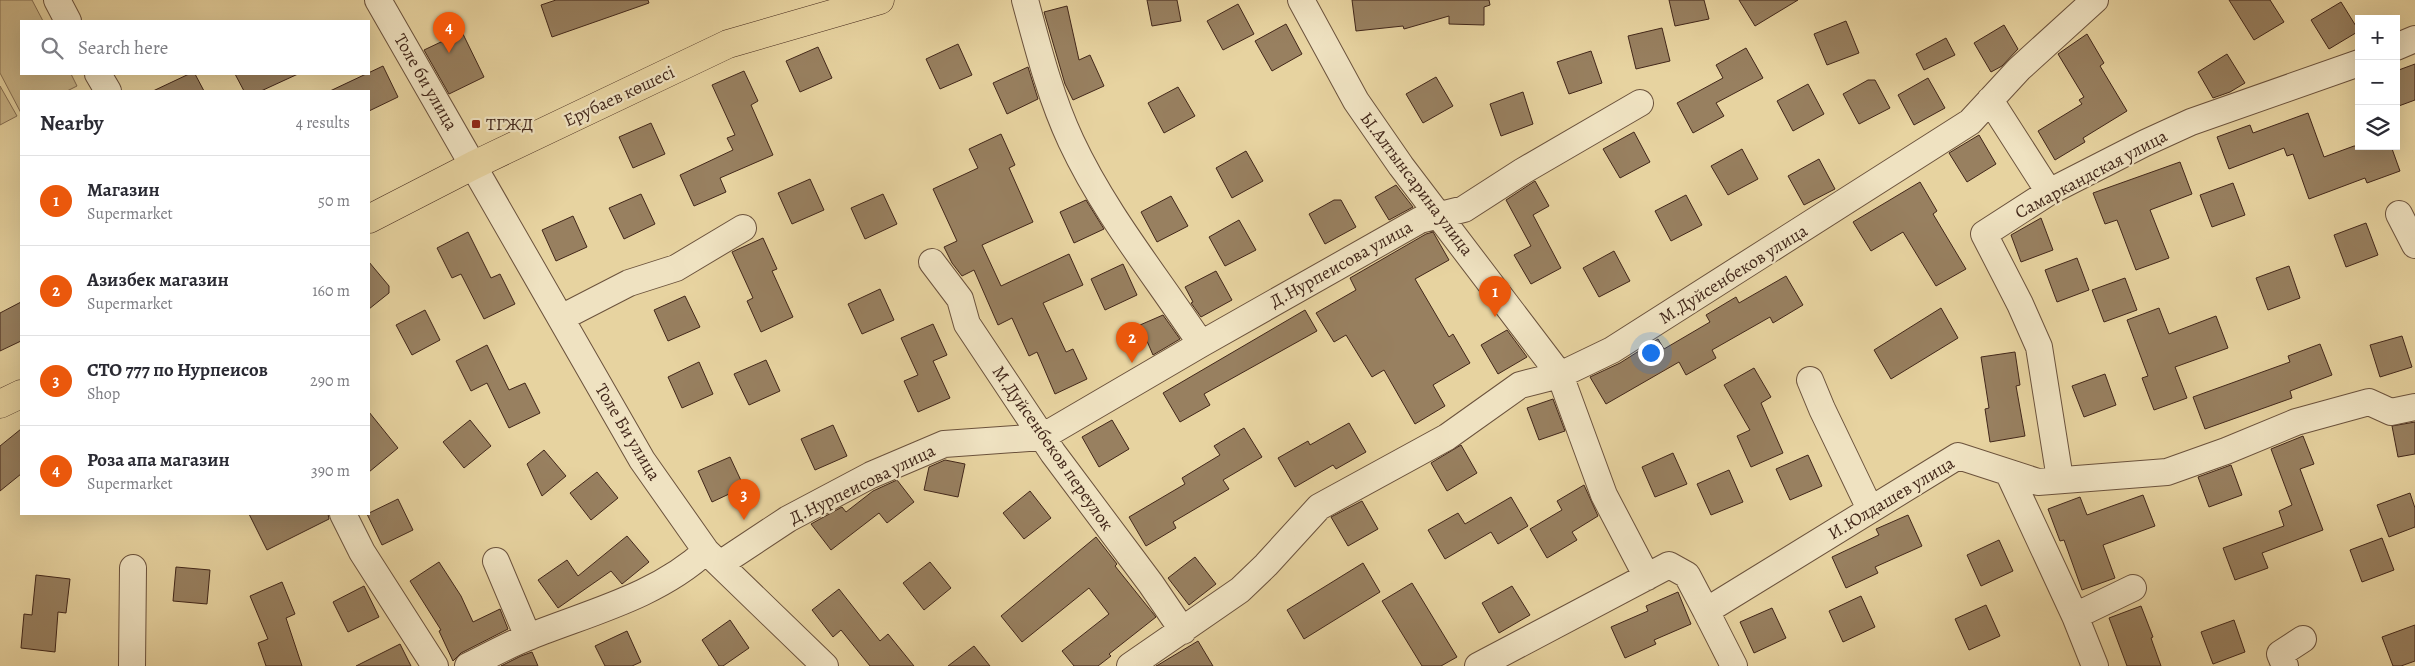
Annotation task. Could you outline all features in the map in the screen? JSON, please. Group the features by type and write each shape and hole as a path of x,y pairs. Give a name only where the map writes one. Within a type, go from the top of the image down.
{"main road":[{"name":"Ерубаев көшесі","path":"370,218 474,165 728,44 880,0"},
{"path":"0,404 20,394"}],"street":[{"path":"57,0 67,20"},
{"name":"Толе би улица","path":"378,0 474,165"},
{"path":"1025,0 1043,67 1071,141 1110,213 1164,288 1201,344"},
{"name":"Ы.Алтынсарина улица","path":"1301,0 1356,102 1401,166 1440,215 1560,376 1604,494 1646,577"},
{"name":"М.Дуйсенбеков улица","path":"1130,666 1240,590 1266,565 1319,507 1447,437 1520,385 1560,376 1612,350 1710,290 1970,122 2019,68 2095,0"},
{"path":"2400,45 2415,39"},
{"name":"Самаркандская улица","path":"2060,479 2038,348 2020,304 1984,234 2049,192 2190,122 2355,64"},
{"path":"99,75 107,90"},
{"path":"1990,100 2049,192"},
{"name":"Д.Нурпеисова улица","path":"468,666 528,637 633,598 871,475 944,444 1042,438 1201,344 1420,220 1464,209 1523,171 1640,102"},
{"name":"Толе Би улица","path":"474,165 642,460 713,557 825,666"},
{"path":"2399,214 2415,245"},
{"path":"561,318 628,283 676,268 743,228"},
{"name":"М.Дуйсенбеков переулок","path":"932,262 960,299 967,324 1042,438 1151,584 1183,631"},
{"path":"1810,380 1870,510"},
{"name":"И.Юлдашев улица","path":"1706,611 1958,456 2038,482 2167,472 2226,451 2296,422 2369,402 2391,412 2415,407"},
{"path":"2009,474 2075,616 2095,666"},
{"path":"344,515 362,552 435,666"},
{"path":"496,561 528,637"},
{"path":"1478,666 1669,565 1687,575 1734,666"},
{"path":"132,666 133,568"},
{"path":"2075,616 2132,588"},
{"path":"2285,666 2280,654 2303,639"}],"shaded area":[{"path":"0,0 32,0 42,20 20,20 20,75 72,75 77,86 69,90 20,90 20,111 0,73"},
{"path":"0,86 17,116 0,125"}],"building":[{"path":"556,0 648,0 649,3 552,37 541,5"},
{"path":"1147,0 1177,0 1181,21 1152,26"},
{"path":"1352,0 1489,0 1490,5 1484,7 1484,25 1449,24 1449,16 1404,29 1403,26 1356,31"},
{"path":"1669,0 1704,0 1709,19 1675,26"},
{"path":"1739,0 1798,0 1755,26"},
{"path":"2229,0 2270,0 2284,22 2254,40"},
{"path":"2341,2 2355,25 2355,33 2329,49 2311,20"},
{"path":"1238,4 1254,34 1223,50 1207,21"},
{"path":"1067,6 1079,60 1090,55 1104,86 1073,100 1065,84 1044,12"},
{"path":"1846,21 1859,53 1827,65 1814,34"},
{"path":"1286,24 1302,54 1272,71 1255,41"},
{"path":"2004,25 2018,49 2002,66 1991,72 1974,43"},
{"path":"1662,28 1670,61 1636,69 1628,36"},
{"path":"462,32 484,77 449,94 424,50"},
{"path":"2087,34 2104,63 2100,66 2127,111 2083,138 2085,142 2055,160 2038,131 2082,104 2079,100 2084,97 2058,54"},
{"path":"1946,38 1955,55 1924,70 1916,54"},
{"path":"958,44 972,75 940,89 926,59"},
{"path":"818,47 832,78 800,92 786,61"},
{"path":"1746,48 1763,78 1716,103 1724,116 1693,133 1677,103 1723,78 1716,65"},
{"path":"1591,51 1602,83 1569,94 1557,62"},
{"path":"2227,54 2245,83 2230,92 2213,98 2198,72"},
{"path":"2415,64 2415,100 2400,106 2400,105 2400,70"},
{"path":"383,66 398,97 370,111 370,90 332,90 364,75 370,75 370,72"},
{"path":"1028,67 1038,99 1007,114 993,83"},
{"path":"744,71 758,101 751,105 773,155 720,178 726,192 694,206 680,175 733,150 727,138 735,135 712,85"},
{"path":"187,75 196,75 203,90 155,90"},
{"path":"236,75 296,75 263,90 243,90"},
{"path":"1436,77 1453,106 1423,123 1406,94"},
{"path":"1928,78 1945,108 1914,125 1898,95"},
{"path":"1868,80 1875,80 1890,108 1859,124 1843,94"},
{"path":"1808,84 1824,114 1793,131 1777,101"},
{"path":"1178,87 1195,116 1164,133 1148,103"},
{"path":"1523,92 1533,124 1501,136 1490,104"},
{"path":"2308,113 2324,157 2354,146 2355,150 2392,150 2400,171 2367,183 2365,178 2309,199 2293,154 2287,156 2284,148 2229,169 2217,137 2250,125 2253,133"},
{"path":"651,123 665,154 633,168 619,137"},
{"path":"1634,132 1650,162 1620,178 1603,149"},
{"path":"1001,134 1015,165 1009,168 1033,222 982,245 1001,286 1069,254 1083,285 1043,303 1066,352 1073,349 1087,379 1055,394 1037,352 1029,356 1012,318 998,325 974,270 962,276 952,263 944,247 957,241 933,189 978,168 969,149"},
{"path":"1979,135 1996,164 1967,182 1949,153"},
{"path":"1742,149 1758,179 1728,195 1711,166"},
{"path":"1246,151 1263,181 1232,198 1216,168"},
{"path":"1819,159 1835,189 1804,205 1788,176"},
{"path":"2180,162 2192,194 2150,210 2169,258 2136,270 2117,220 2105,224 2093,193"},
{"path":"810,179 824,210 792,224 778,193"},
{"path":"1535,181 1549,206 1533,215 1561,268 1531,284 1514,255 1531,246 1506,200"},
{"path":"1920,182 1937,211 1933,214 1966,269 1936,286 1903,232 1871,251 1853,222"},
{"path":"2233,183 2245,215 2212,227 2200,195"},
{"path":"1396,185 1413,207 1389,220 1375,197"},
{"path":"641,194 655,224 624,239 609,208"},
{"path":"883,194 897,224 865,239 851,208"},
{"path":"1686,195 1702,225 1671,241 1655,211"},
{"path":"1171,196 1188,226 1157,242 1141,212"},
{"path":"1086,200 1104,229 1074,243 1060,212"},
{"path":"1334,200 1341,200 1356,227 1325,244 1309,214"},
{"path":"573,216 587,247 556,261 542,230"},
{"path":"2041,218 2053,250 2021,262 2011,235"},
{"path":"1239,220 1256,250 1225,266 1209,237"},
{"path":"2366,223 2378,255 2346,267 2334,235"},
{"path":"468,232 491,278 500,274 515,304 484,319 461,274 452,278 437,248"},
{"path":"1433,232 1449,260 1415,279 1449,337 1453,334 1470,363 1433,385 1445,406 1415,424 1384,370 1372,377 1346,335 1334,342 1316,313 1356,290 1350,278 1426,234"},
{"path":"763,238 777,269 772,271 793,317 761,332 747,301 753,298 732,252"},
{"path":"1614,251 1630,281 1599,297 1583,268"},
{"path":"2077,258 2089,290 2057,302 2045,270"},
{"path":"370,263 389,286 389,293 370,308"},
{"path":"1123,264 1137,295 1105,310 1091,279"},
{"path":"2289,266 2300,298 2268,310 2256,278"},
{"path":"1216,271 1232,300 1201,317 1191,303 1193,302 1185,287"},
{"path":"1786,276 1803,305 1773,323 1770,317 1712,350 1716,358 1686,375 1679,362 1606,404 1590,377 1620,363 1658,339 1664,349 1710,322 1706,315 1736,297 1739,303"},
{"path":"2125,278 2137,310 2104,322 2092,290"},
{"path":"880,289 894,320 862,334 848,304"},
{"path":"685,296 700,327 668,341 654,310"},
{"path":"20,303 20,341 0,351 0,313"},
{"path":"1941,308 1958,338 1891,379 1874,350"},
{"path":"2159,308 2169,334 2216,316 2228,348 2175,367 2187,398 2154,410 2142,378 2148,376 2127,320"},
{"path":"425,310 440,340 412,355 396,325"},
{"path":"1305,310 1317,331 1204,394 1210,405 1180,422 1163,393"},
{"path":"1163,315 1180,339 1153,355 1140,325"},
{"path":"933,324 947,355 933,361 950,398 918,412 904,381 918,375 901,338"},
{"path":"1507,330 1527,357 1498,374 1481,345"},
{"path":"2402,336 2412,367 2380,377 2370,345"},
{"path":"2320,344 2332,375 2290,391 2292,398 2205,429 2193,397 2290,362 2288,356"},
{"path":"487,345 509,390 525,383 540,413 509,428 487,383 471,391 456,361"},
{"path":"2015,352 2020,385 2016,386 2025,436 1990,442 1985,409 1989,408 1981,357"},
{"path":"766,360 780,391 749,405 734,374"},
{"path":"699,362 713,394 682,408 668,377"},
{"path":"1754,368 1771,397 1761,403 1783,453 1751,467 1737,436 1750,430 1724,385"},
{"path":"2105,374 2116,405 2084,417 2072,386"},
{"path":"1553,399 1565,431 1539,440 1527,408"},
{"path":"370,413 398,448 370,471"},
{"path":"470,420 491,446 464,468 443,442"},
{"path":"1112,420 1129,449 1099,467 1082,437"},
{"path":"2415,422 2415,454 2398,457 2392,426"},
{"path":"1349,423 1366,452 1336,469 1333,465 1295,487 1278,458 1308,441 1310,445"},
{"path":"833,425 847,456 815,470 801,439"},
{"path":"1244,428 1262,457 1223,480 1229,489 1173,522 1176,528 1146,546 1129,517 1185,484 1182,478 1220,455 1214,446"},
{"path":"20,430 20,475 0,491 0,446"},
{"path":"2303,436 2314,464 2300,469 2323,530 2262,553 2268,568 2235,580 2223,548 2284,526 2279,511 2292,505 2271,449"},
{"path":"1461,445 1477,473 1447,491 1431,463"},
{"path":"544,450 566,476 542,496 527,464"},
{"path":"1673,453 1687,484 1655,497 1642,467"},
{"path":"1808,455 1822,486 1790,500 1776,469"},
{"path":"730,457 744,487 712,502 698,471"},
{"path":"945,460 965,464 958,497 924,490 929,467"},
{"path":"2231,465 2242,495 2209,507 2198,477"},
{"path":"1729,470 1743,502 1711,515 1697,484"},
{"path":"597,472 618,498 591,520 570,493"},
{"path":"897,480 914,502 887,523 879,513 831,550 811,524 842,507 846,512 873,491"},
{"path":"1584,485 1598,516 1572,532 1577,540 1547,558 1530,529 1562,510 1557,501"},
{"path":"1030,491 1051,518 1024,539 1003,513"},
{"path":"2410,493 2415,508 2415,527 2389,537 2377,505"},
{"path":"2143,495 2155,526 2103,545 2115,578 2082,590 2064,540 2060,541 2048,509 2080,497 2087,515"},
{"path":"1511,497 1528,526 1498,544 1491,532 1445,559 1428,530 1458,513 1465,524"},
{"path":"398,499 413,530 382,545 367,515 370,515 370,513"},
{"path":"1362,501 1378,529 1348,546 1331,517"},
{"path":"250,515 328,515 329,519 267,550"},
{"path":"1908,515 1922,546 1875,567 1878,573 1846,588 1832,557 1879,535 1876,529"},
{"path":"627,536 649,562 622,584 611,571 558,608 538,580 567,560 578,576"},
{"path":"1096,537 1117,564 1115,566 1156,617 1109,654 1111,656 1098,666 1074,666 1062,651 1109,614 1089,588 1022,642 1001,616"},
{"path":"2382,538 2394,570 2362,582 2350,550"},
{"path":"1999,540 2013,571 1981,586 1967,555"},
{"path":"1195,557 1216,584 1189,605 1168,578"},
{"path":"439,562 461,596 473,622 500,609 508,629 461,653 453,661 439,631 441,630 410,581"},
{"path":"930,562 951,588 924,610 903,583"},
{"path":"1363,563 1380,592 1304,639 1287,610"},
{"path":"176,567 210,570 207,604 173,601"},
{"path":"36,575 70,579 66,613 58,612 55,652 21,648 24,614 32,615"},
{"path":"282,582 295,614 286,618 302,666 266,666 258,643 268,639 250,596"},
{"path":"1412,583 1457,657 1441,666 1422,666 1382,601"},
{"path":"364,586 379,617 348,632 333,602"},
{"path":"1512,586 1530,615 1499,633 1482,603"},
{"path":"839,589 880,641 888,634 914,666 870,666 841,630 833,637 812,610"},
{"path":"1678,592 1691,624 1654,640 1656,644 1625,658 1611,627 1648,611 1646,606"},
{"path":"1861,596 1875,627 1843,642 1829,611"},
{"path":"1986,605 2000,636 1969,650 1955,619"},
{"path":"2141,606 2153,637 2151,638 2161,666 2127,666 2109,618"},
{"path":"1772,608 1786,638 1754,653 1740,622"},
{"path":"730,620 749,648 723,666 719,666 702,640"},
{"path":"2234,620 2245,652 2213,664 2201,632"},
{"path":"2415,625 2415,661 2401,666 2393,666 2382,637"},
{"path":"627,631 641,662 632,666 605,666 595,646"},
{"path":"1198,641 1213,666 1156,666 1158,665"},
{"path":"400,644 411,666 356,666"},
{"path":"974,646 990,666 948,666"},
{"path":"532,652 538,666 501,666 521,656"}],"place":[{"name":"Роза апа магазин","path":"449,53"},
{"name":"ТГЖД","path":"476,124"},
{"name":"Магазин","path":"1495,317"},
{"name":"Азизбек магазин","path":"1132,363"},
{"name":"СТО 777 по Нурпеисов","path":"744,520"}]}
